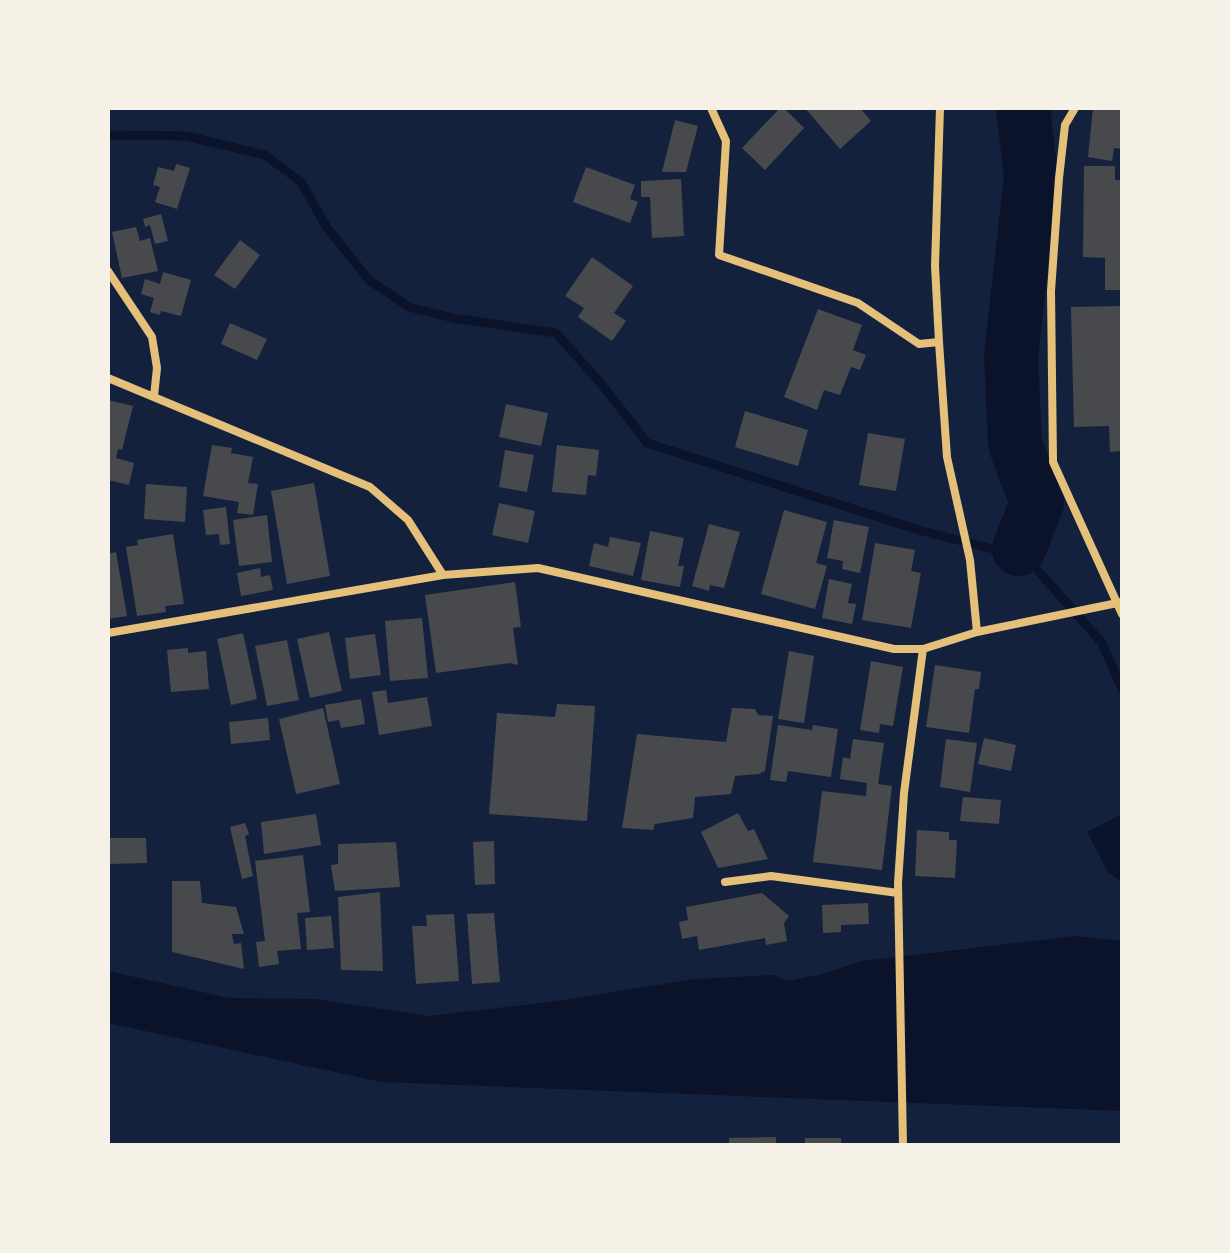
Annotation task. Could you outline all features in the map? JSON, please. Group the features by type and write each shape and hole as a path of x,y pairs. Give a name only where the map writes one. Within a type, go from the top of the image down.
{"street":[{"path":"711,108 726,141 719,255 858,303 919,344 939,342"},
{"path":"940,108 935,266 947,457 965,529 977,632"},
{"path":"1075,108 1065,125 1051,291 1053,462 1122,614"},
{"path":"108,271 152,337 157,368 154,396"},
{"path":"108,378 370,487 408,520 443,575"},
{"path":"108,633 443,575 538,568 894,649 923,649 977,632 1119,602"},
{"path":"903,1145 898,893 904,793 923,649"},
{"path":"725,882 771,876 898,893"}],"water":[{"path":"1122,814 1122,882 1108,872 1087,832"},
{"path":"1075,936 1122,941 1122,1111 381,1082 108,1023 108,971 229,998 316,999 428,1016 550,1002 695,979 773,975 788,981 862,961"}],"building":[{"path":"780,108 784,108 804,128 765,170 742,148"},
{"path":"805,108 860,108 871,121 840,149"},
{"path":"1093,108 1122,108 1122,149 1114,148 1112,161 1088,157"},
{"path":"675,120 698,126 686,172 662,172"},
{"path":"176,164 190,168 177,209 155,202 160,187 153,185 158,167 174,171"},
{"path":"1084,166 1115,166 1115,180 1122,180 1122,290 1105,290 1105,258 1083,257"},
{"path":"586,167 635,185 630,199 638,202 630,223 573,202"},
{"path":"681,179 684,236 652,238 650,197 641,197 641,181"},
{"path":"161,214 168,241 155,244 150,225 145,227 143,219"},
{"path":"136,227 140,241 150,238 158,271 122,278 112,232"},
{"path":"240,240 260,255 235,289 214,275"},
{"path":"592,257 633,286 614,313 626,321 612,341 578,317 584,308 565,296"},
{"path":"163,272 191,280 181,316 150,312 154,298 141,294 145,279 160,284"},
{"path":"1122,306 1122,451 1110,452 1109,426 1074,427 1071,307"},
{"path":"818,309 862,325 853,350 866,355 860,370 851,367 840,395 824,390 817,410 784,397"},
{"path":"230,323 267,339 257,360 221,344"},
{"path":"108,400 133,406 122,450 118,449 116,458 134,463 129,485 108,480"},
{"path":"506,404 548,413 541,446 499,437"},
{"path":"745,411 808,430 798,466 735,447"},
{"path":"868,433 905,439 896,491 859,485"},
{"path":"212,445 232,448 231,453 253,457 248,483 258,484 253,515 237,513 239,502 203,496"},
{"path":"557,445 599,450 596,476 588,475 586,495 552,492"},
{"path":"505,450 534,455 527,492 499,487"},
{"path":"314,483 330,576 287,584 271,491"},
{"path":"146,484 187,487 185,522 144,519"},
{"path":"499,503 535,511 528,543 492,535"},
{"path":"226,507 230,544 220,545 219,534 206,535 203,510"},
{"path":"784,510 827,522 816,563 827,566 815,609 761,594"},
{"path":"267,515 272,562 239,566 233,520"},
{"path":"834,520 869,527 860,573 842,569 843,561 827,558"},
{"path":"709,524 740,532 724,588 710,585 709,591 692,586"},
{"path":"650,531 684,538 678,566 684,566 680,587 641,580"},
{"path":"173,534 184,604 165,606 166,612 137,616 126,547 138,545 137,540"},
{"path":"610,537 641,543 633,576 589,566 594,543 608,547"},
{"path":"875,543 915,550 911,571 921,573 911,628 862,620"},
{"path":"116,552 127,616 108,619 108,554"},
{"path":"260,568 261,577 270,575 273,590 241,596 237,573"},
{"path":"829,579 852,584 848,603 856,604 852,624 822,618"},
{"path":"515,582 521,627 513,628 518,665 510,663 436,673 425,595"},
{"path":"422,618 428,678 390,681 385,621"},
{"path":"329,632 342,691 310,698 297,639"},
{"path":"243,633 257,699 231,705 217,639"},
{"path":"375,634 381,675 350,679 345,638"},
{"path":"287,640 299,700 267,706 255,646"},
{"path":"188,648 188,653 206,651 209,689 171,692 167,650"},
{"path":"789,651 814,656 804,723 778,719"},
{"path":"871,661 903,667 893,726 880,724 879,733 860,730"},
{"path":"935,665 981,672 979,689 975,689 969,733 926,727"},
{"path":"386,690 388,703 427,697 432,726 379,735 372,692"},
{"path":"361,699 365,724 341,728 339,720 328,722 325,705"},
{"path":"557,704 595,706 587,821 489,814 497,713 555,717"},
{"path":"323,708 340,784 296,794 279,719"},
{"path":"732,708 755,709 758,715 773,716 765,771 735,776 731,794 695,797 693,818 655,824 653,830 622,828 637,734 726,742"},
{"path":"268,718 270,740 231,744 229,722"},
{"path":"778,725 812,730 813,725 838,729 831,777 788,771 786,782 770,780"},
{"path":"984,738 1016,745 1011,771 978,764"},
{"path":"853,739 884,743 878,784 892,786 882,870 813,862 822,791 866,796 867,783 840,779 843,757 850,759"},
{"path":"946,739 977,743 970,792 940,787"},
{"path":"963,797 1001,800 999,824 960,821"},
{"path":"738,813 748,831 754,829 768,859 718,868 701,832"},
{"path":"316,814 321,845 264,854 261,822"},
{"path":"245,823 253,876 242,879 230,827"},
{"path":"917,830 949,832 949,840 957,840 955,878 915,876"},
{"path":"108,838 146,838 147,863 108,864"},
{"path":"494,841 495,884 475,885 473,842"},
{"path":"396,842 400,887 335,891 331,865 338,864 338,844"},
{"path":"303,855 310,912 297,913 301,949 277,951 279,964 259,967 256,942 265,941 255,861"},
{"path":"172,881 200,881 202,903 236,907 244,934 232,934 234,944 241,943 244,969 172,952"},
{"path":"380,892 383,971 341,970 338,897"},
{"path":"762,893 789,916 784,923 787,941 766,945 765,938 699,950 697,936 682,939 679,922 688,920 686,907"},
{"path":"868,903 869,924 841,925 841,932 823,933 822,905"},
{"path":"494,913 500,982 472,984 467,914"},
{"path":"454,914 459,981 416,984 412,926 427,926 426,915"},
{"path":"331,916 334,948 307,950 305,918"},
{"path":"776,1137 776,1145 729,1145 729,1138"},
{"path":"805,1138 841,1138 841,1145 805,1145"}],"waterway":[{"path":"1019,549 1037,503 1015,444 1011,355 1031,177 1023,108"},
{"path":"108,135 186,136 265,155 301,182 326,226 369,280 409,307 453,318 556,333 604,387 647,443 922,531 993,549 1019,549 1102,643 1122,689"}]}
